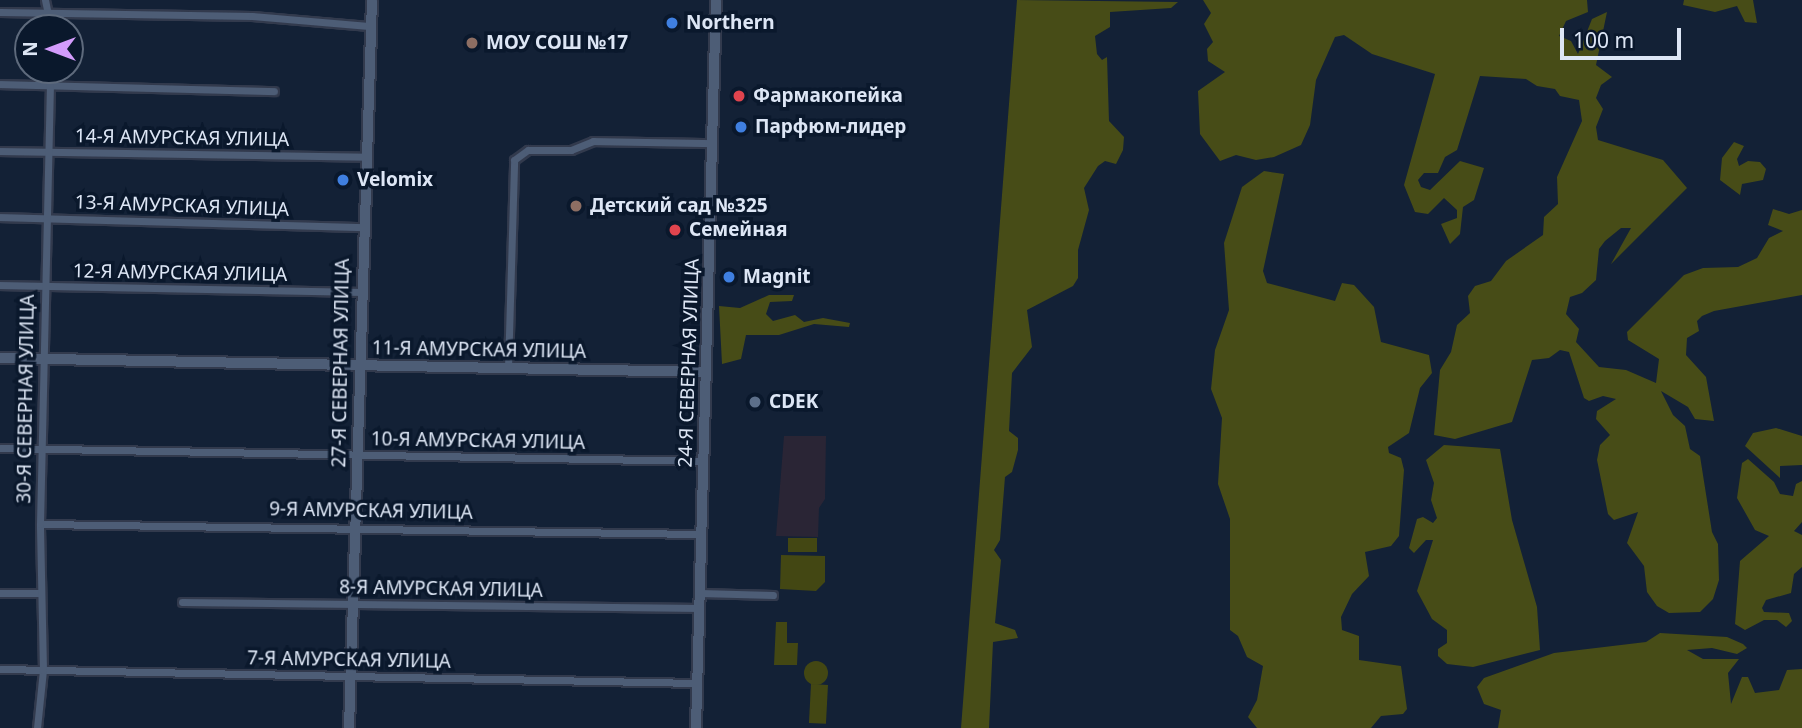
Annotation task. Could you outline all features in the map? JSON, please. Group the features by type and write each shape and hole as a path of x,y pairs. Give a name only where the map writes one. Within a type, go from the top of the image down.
{"street":[{"path":"45,0 51,12"},
{"name":"27-Я СЕВЕРНАЯ УЛИЦА","path":"349,728 364,156 372,0"},
{"name":"24-Я СЕВЕРНАЯ УЛИЦА","path":"696,728 716,0"},
{"path":"0,12 252,16 369,26"},
{"path":"0,84 274,91"},
{"name":"30-Я СЕВЕРНАЯ УЛИЦА","path":"37,728 43,670 40,524 50,85"},
{"path":"508,368 514,160 528,150 571,149 593,141 713,143"},
{"name":"14-Я АМУРСКАЯ УЛИЦА","path":"0,151 364,156"},
{"name":"13-Я АМУРСКАЯ УЛИЦА","path":"0,217 362,227"},
{"name":"12-Я АМУРСКАЯ УЛИЦА","path":"0,285 360,292"},
{"name":"11-Я АМУРСКАЯ УЛИЦА","path":"0,358 706,372"},
{"name":"10-Я АМУРСКАЯ УЛИЦА","path":"0,448 41,446 704,461"},
{"name":"9-Я АМУРСКАЯ УЛИЦА","path":"40,524 354,526 702,534"},
{"path":"0,593 40,593"},
{"path":"700,593 773,594"},
{"name":"8-Я АМУРСКАЯ УЛИЦА","path":"182,602 700,608"},
{"name":"7-Я АМУРСКАЯ УЛИЦА","path":"0,669 698,683"}],"shaded area":[{"path":"784,436 826,436 825,499 819,508 818,537 776,536"}],"green space":[{"path":"1017,0 1178,2 1171,8 1110,12 1110,27 1095,36 1097,54 1102,60 1107,57 1109,121 1124,137 1123,150 1116,164 1105,161 1098,166 1084,188 1089,210 1078,250 1078,278 1073,286 1027,310 1032,347 1012,373 1009,431 1018,438 1018,450 1012,472 1005,477 1000,540 994,550 1001,560 995,623 1015,630 1018,638 993,642 989,728 961,728"},
{"path":"1203,0 1587,0 1588,12 1566,21 1559,36 1571,41 1578,54 1592,19 1607,12 1596,65 1612,77 1601,85 1596,98 1603,109 1596,127 1598,140 1663,160 1687,188 1611,264 1631,228 1621,228 1605,241 1599,249 1596,280 1582,293 1570,297 1566,314 1579,329 1576,342 1599,367 1626,370 1656,383 1659,359 1628,340 1627,332 1684,275 1703,268 1738,267 1757,258 1769,238 1783,231 1768,225 1773,209 1789,214 1802,210 1802,295 1714,311 1697,321 1699,331 1687,338 1686,355 1706,377 1714,421 1695,419 1688,407 1661,391 1673,415 1685,426 1690,449 1700,456 1712,532 1718,544 1719,580 1713,599 1700,612 1669,613 1657,606 1647,592 1644,566 1627,543 1638,512 1614,520 1608,514 1597,460 1600,445 1610,435 1596,419 1597,411 1616,399 1603,396 1589,401 1584,398 1569,352 1560,350 1549,358 1532,360 1512,422 1455,439 1434,435 1440,370 1451,352 1457,325 1470,313 1468,296 1475,286 1491,281 1506,261 1543,235 1544,217 1558,204 1557,177 1582,121 1579,100 1560,96 1555,89 1537,86 1526,79 1480,76 1457,150 1445,157 1438,173 1424,173 1418,180 1421,187 1430,190 1460,161 1484,168 1474,200 1463,207 1460,234 1450,244 1441,224 1457,218 1457,210 1444,198 1428,214 1415,212 1404,185 1435,74 1372,54 1344,35 1335,37 1316,80 1310,125 1301,145 1274,157 1256,160 1236,155 1220,161 1200,134 1198,91 1225,72 1208,61 1207,49 1213,42 1204,24 1211,13"},
{"path":"1684,0 1753,0 1757,23 1745,22 1737,6 1715,12 1683,5"},
{"path":"1734,142 1744,146 1737,159 1739,166 1748,161 1760,162 1766,169 1763,180 1742,184 1740,195 1720,180 1722,158"},
{"path":"1264,171 1284,174 1263,271 1267,283 1335,301 1342,283 1354,285 1374,307 1381,342 1429,355 1432,373 1420,388 1409,433 1388,447 1389,453 1401,458 1404,470 1399,536 1391,546 1365,552 1369,576 1352,594 1341,617 1342,630 1359,636 1359,660 1401,666 1407,709 1403,714 1381,716 1371,728 1257,728 1248,717 1257,700 1263,666 1247,657 1238,636 1230,630 1230,519 1218,484 1222,418 1211,389 1215,350 1229,310 1224,243 1242,187"},
{"path":"769,295 794,295 792,301 770,302 766,314 773,321 795,315 804,322 823,318 850,323 849,327 814,324 779,335 746,335 741,359 722,364 719,306 740,308"},
{"path":"1776,428 1802,436 1802,465 1780,466 1780,478 1745,446 1753,433"},
{"path":"1444,445 1500,449 1512,520 1537,607 1540,650 1473,667 1447,664 1438,656 1438,649 1447,643 1447,630 1432,619 1417,591 1433,540 1426,540 1414,553 1409,548 1417,519 1423,517 1433,523 1437,518 1431,500 1434,483 1426,460"},
{"path":"1748,459 1774,482 1780,494 1793,496 1796,484 1802,481 1802,522 1794,531 1802,535 1802,567 1794,574 1791,593 1766,600 1762,608 1764,612 1789,613 1792,621 1786,627 1777,620 1764,620 1745,630 1735,624 1740,561 1769,536 1755,530 1737,498 1742,463"},
{"path":"788,538 817,538 817,552 788,552"},
{"path":"781,555 825,556 825,582 816,591 780,589"},
{"path":"776,622 787,622 787,643 798,643 797,665 774,665"},
{"path":"1660,633 1727,637 1747,648 1737,654 1712,648 1687,650 1703,659 1739,659 1728,673 1731,704 1742,677 1748,677 1755,693 1779,690 1787,670 1802,669 1802,728 1498,728 1501,710 1484,704 1477,687 1484,678 1554,653 1646,642"},
{"path":"816,661 827,668 828,673 821,684 816,685 805,678 804,673 811,662"},
{"path":"811,684 828,685 826,724 809,723"}],"place":[{"name":"Northern","path":"672,23"},
{"name":"МОУ СОШ №17","path":"472,43"},
{"name":"Фармакопейка","path":"739,96"},
{"name":"Парфюм-лидер","path":"741,127"},
{"name":"Velomix","path":"343,180"},
{"name":"Детский сад №325","path":"576,206"},
{"name":"Семейная","path":"675,230"},
{"name":"Magnit","path":"729,277"},
{"name":"CDEK","path":"755,402"}]}
